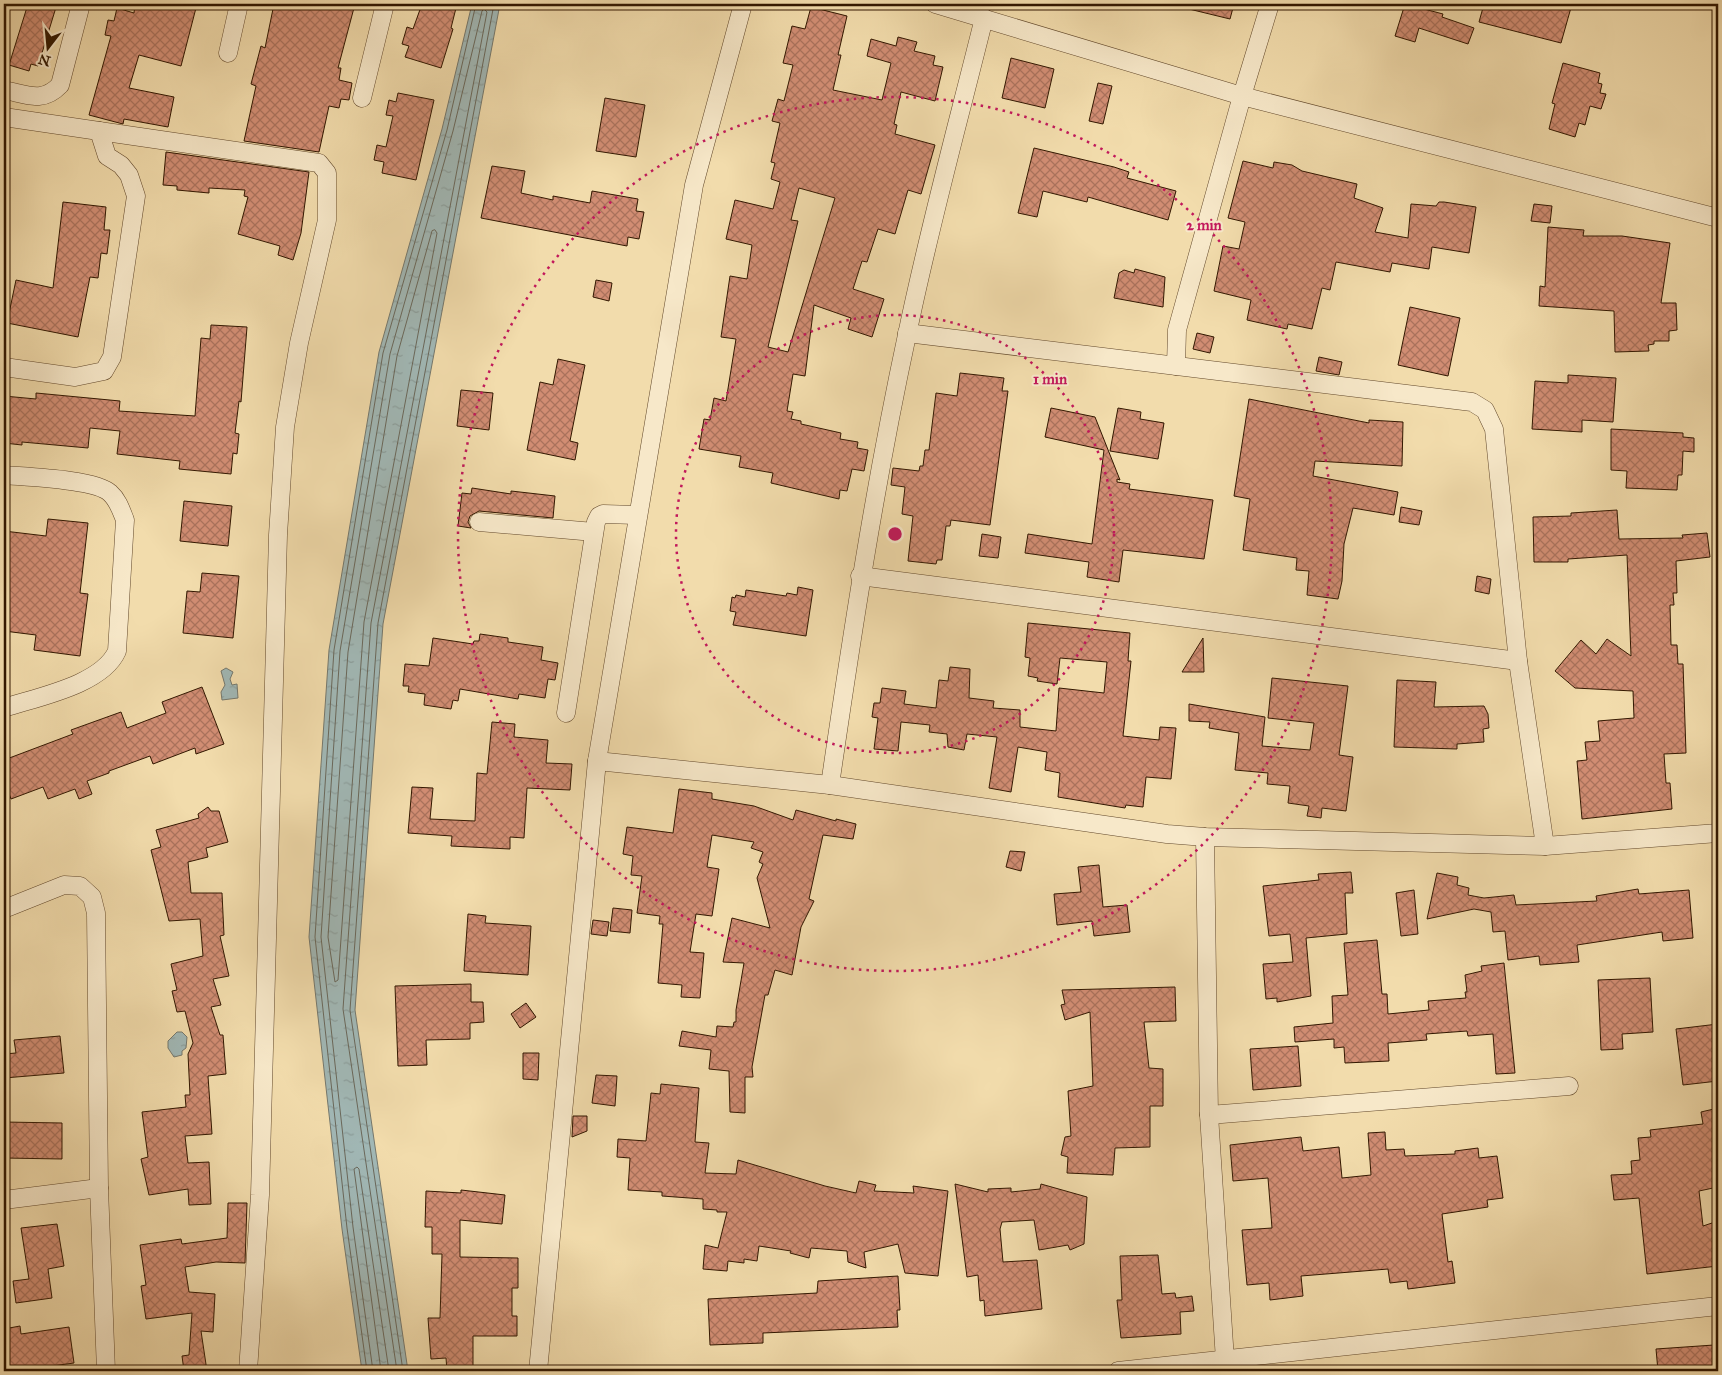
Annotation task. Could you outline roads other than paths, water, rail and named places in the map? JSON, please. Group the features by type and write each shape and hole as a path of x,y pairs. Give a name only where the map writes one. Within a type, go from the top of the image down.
{"street":[{"path":"4,90 42,98 52,93 60,85 81,4"},
{"path":"228,53 239,4"},
{"path":"362,98 385,4"},
{"path":"538,1371 597,761 694,185 744,4"},
{"path":"935,4 1242,96 1718,218"},
{"path":"1176,366 1178,330 1242,96 1270,4"},
{"path":"830,785 860,576 907,333 984,18"},
{"path":"4,117 319,162 327,173 327,220 299,343 285,427 278,545 260,1195 248,1371"},
{"path":"4,367 75,376 104,371 112,357 136,196 130,175 122,166 107,156 99,131"},
{"path":"907,333 1472,402 1485,410 1494,429 1518,661 1545,846"},
{"path":"4,475 93,484 109,492 118,503 125,520 117,651 113,662 84,681 4,708"},
{"path":"566,713 596,522 601,515 637,515"},
{"path":"479,522 594,532"},
{"path":"860,576 1518,661"},
{"path":"597,761 830,785 1167,834 1205,837 1545,846 1718,833"},
{"path":"1205,837 1210,1115 1225,1360"},
{"path":"4,909 64,885 80,886 92,897 96,913 99,1188 106,1371"},
{"path":"1210,1115 1569,1086"},
{"path":"4,1200 99,1188"},
{"path":"1118,1371 1718,1306"}],"water":[{"path":"472,4 500,4 383,624 355,1010 408,1371 362,1371 342,1229 309,937 329,650 379,352 442,129"},
{"path":"226,668 233,672 230,679 232,685 237,684 238,698 222,700 221,692 225,685 221,671"},
{"path":"177,1032 182,1032 187,1037 186,1048 182,1051 182,1055 174,1057 168,1048 168,1041"}]}
